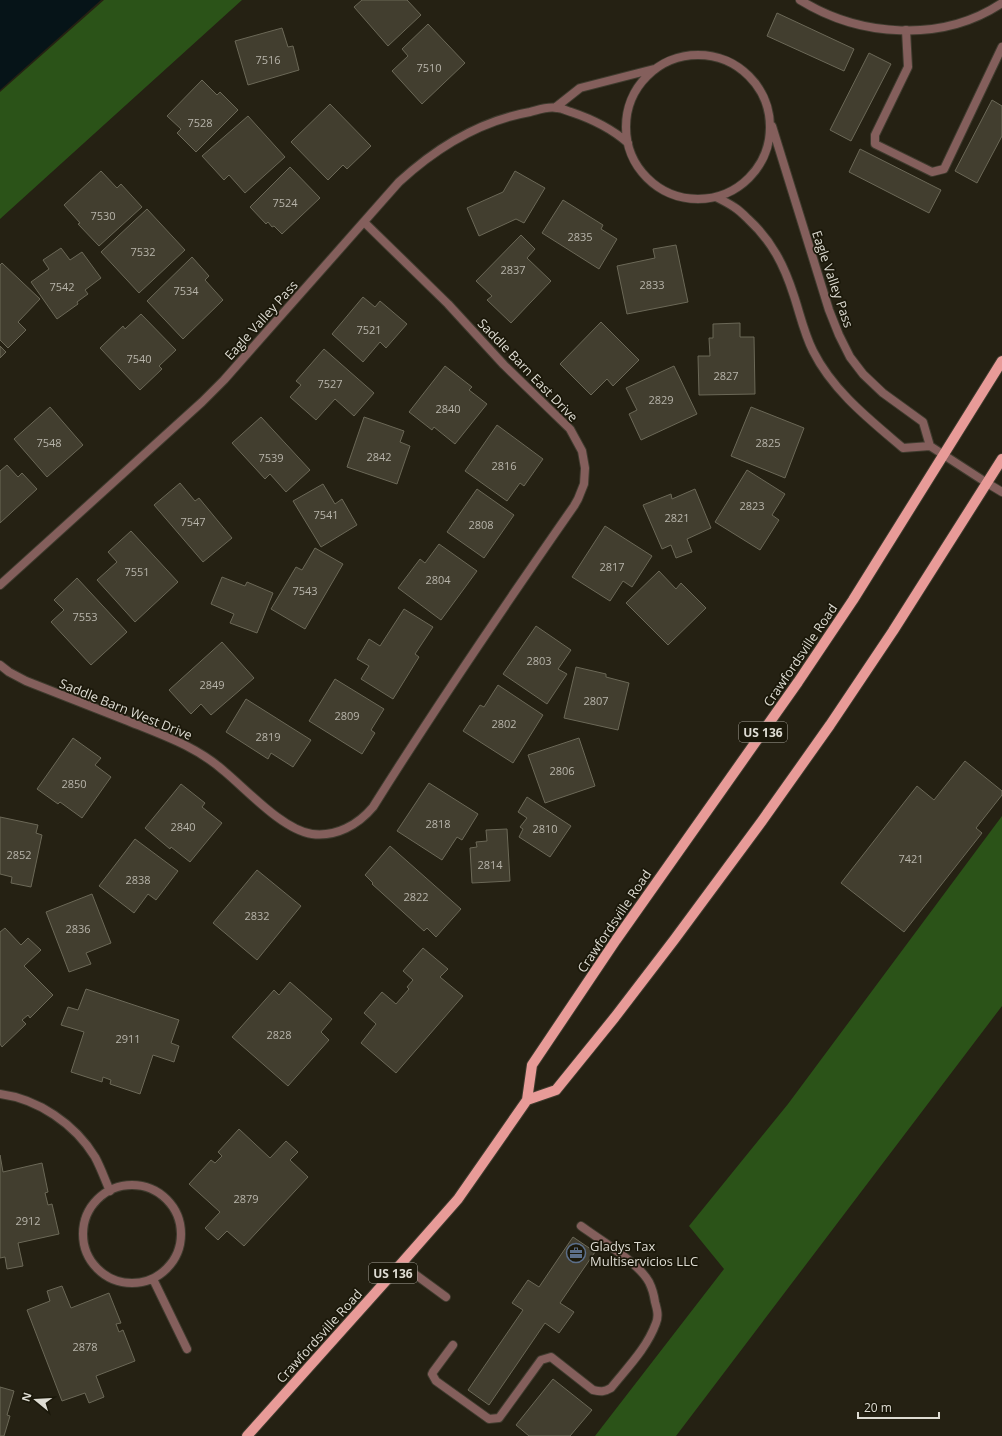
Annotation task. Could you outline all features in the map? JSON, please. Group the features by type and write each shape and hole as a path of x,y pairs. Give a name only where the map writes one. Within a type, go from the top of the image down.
{"main road":[{"name":"Crawfordsville Road","path":"246,1436 401,1264 458,1198 527,1100 532,1065 642,902 854,600 1002,361"},
{"path":"527,1100 556,1090 615,1017 683,928 830,725 893,631 1002,459"}],"street":[{"path":"800,0 823,12 850,22 887,30 929,29 972,18 1002,3"},
{"path":"906,30 908,66 875,135 875,144 932,172 944,169 1002,48"},
{"name":"Eagle Valley Pass","path":"0,585 192,411 224,380 399,182 418,165 448,143 471,131 500,119 556,107 580,88 656,69 671,61 687,56 711,56 735,65 753,82 762,95 829,310 839,335 850,357 863,374 883,393 922,422 930,446"},
{"name":"Eagle Valley Pass","path":"656,69 639,85 629,107 626,130 628,143 638,167 643,174 656,186 672,194 680,197 698,199 716,197 734,189 742,183 756,169 765,151 768,141 768,111"},
{"name":"Eagle Valley Pass","path":"556,107 581,115 618,134 628,143"},
{"path":"716,197 736,208 762,231 775,250 786,270 802,325 812,350 822,367 855,408 903,448 930,446 1002,492"},
{"name":"Saddle Barn East Drive","path":"364,222 448,304 504,365 570,429 582,451 584,484 578,499 468,660"},
{"name":"Saddle Barn West Drive","path":"0,665 9,672 26,681 189,746 216,763 287,824 312,834 324,834 347,829 367,815 468,660"},
{"path":"0,1094 30,1102 62,1121 80,1137 95,1157 110,1191"},
{"path":"128,1185 146,1187 162,1195 169,1201 178,1217 181,1226 181,1244 178,1253 168,1268 153,1279 146,1282 132,1283 116,1281 97,1269 89,1256 84,1241 84,1226 86,1219 98,1199 110,1191 128,1185"},
{"path":"453,1345 433,1372 433,1377 436,1381 489,1419 498,1418 541,1360 546,1358 551,1357 593,1390 600,1392 611,1388 641,1351 657,1322 657,1310 649,1282 634,1264 581,1226"},
{"path":"401,1264 446,1297"},
{"path":"153,1279 186,1349"}],"green space":[{"path":"104,0 242,0 0,219 0,92"},
{"path":"1002,816 1002,1006 676,1436 595,1436 724,1269 689,1226 788,1104"}],"shaded area":[{"path":"0,0 101,0 0,90"}],"building":[{"path":"362,0 407,0 421,15 388,46 354,7"},
{"path":"777,13 854,49 844,71 767,36"},
{"path":"428,24 465,63 422,104 392,71 408,56 402,49"},
{"path":"282,28 288,47 293,46 299,70 248,85 235,41"},
{"path":"869,53 891,64 851,141 830,130"},
{"path":"202,80 217,95 220,92 238,110 196,152 177,133 181,129 167,116"},
{"path":"992,100 1002,106 1002,136 977,183 955,171"},
{"path":"330,104 371,146 347,169 343,165 328,180 291,142"},
{"path":"248,116 285,157 245,193 229,175 224,180 202,156"},
{"path":"860,149 941,190 929,213 849,172"},
{"path":"290,167 320,198 282,234 268,222 266,224 250,207"},
{"path":"101,171 117,188 121,184 142,207 99,246 78,224 80,223 64,205"},
{"path":"515,171 545,188 524,223 516,219 479,236 467,208 503,192"},
{"path":"563,200 603,225 601,229 617,239 599,269 542,233"},
{"path":"147,209 185,250 139,293 101,252"},
{"path":"521,235 535,249 527,258 551,281 511,323 487,300 492,296 476,281"},
{"path":"676,245 688,302 627,314 617,266 655,258 653,249"},
{"path":"61,248 70,260 82,252 101,278 85,290 88,294 77,302 78,304 57,319 31,282 49,269 43,260"},
{"path":"192,257 209,276 205,280 223,300 183,339 147,301"},
{"path":"2,263 40,299 18,322 26,330 8,348 0,340 0,265"},
{"path":"363,297 375,307 380,301 407,324 386,348 380,342 363,362 332,334"},
{"path":"141,314 176,350 159,366 162,369 140,390 100,348 123,326 125,329"},
{"path":"601,322 639,360 613,386 607,379 591,395 560,364"},
{"path":"740,323 740,337 754,337 755,394 699,395 698,356 710,356 709,338 713,338 713,324"},
{"path":"0,346 6,352 0,358"},
{"path":"324,349 374,393 354,416 335,399 316,420 290,397 301,385 296,381"},
{"path":"445,366 472,387 469,390 487,404 455,444 434,427 432,430 409,412"},
{"path":"674,366 697,414 641,440 629,414 637,410 626,388"},
{"path":"50,407 83,445 47,477 14,439"},
{"path":"751,407 804,428 785,478 731,456"},
{"path":"261,417 310,470 286,492 270,474 265,479 232,443"},
{"path":"364,417 404,431 400,442 410,446 397,484 347,467"},
{"path":"497,425 543,459 524,486 520,483 507,501 465,471"},
{"path":"7,465 18,477 22,473 37,489 0,523 0,471"},
{"path":"747,470 785,494 772,515 779,520 760,550 715,522"},
{"path":"180,483 195,501 199,498 232,538 203,562 154,505"},
{"path":"323,484 335,504 342,499 357,525 321,547 293,501"},
{"path":"477,489 514,515 484,558 447,532"},
{"path":"695,489 711,528 687,539 692,552 676,558 671,545 662,549 643,505 671,494 672,499"},
{"path":"605,526 652,556 632,587 623,581 610,601 572,577"},
{"path":"131,531 178,582 135,622 97,580 117,562 108,552"},
{"path":"439,544 477,571 441,620 398,588 420,559 425,563"},
{"path":"315,548 343,564 305,629 271,609 296,567 302,570"},
{"path":"659,571 676,589 681,583 706,608 668,645 626,603"},
{"path":"222,577 245,586 247,582 273,593 257,633 230,623 234,614 211,604"},
{"path":"77,578 127,632 91,665 51,622 64,610 54,600"},
{"path":"404,609 433,627 415,654 419,657 393,699 361,679 369,666 357,659 369,639 380,646"},
{"path":"536,626 571,650 558,669 567,674 547,704 503,674"},
{"path":"222,642 254,678 211,715 201,704 191,714 169,690"},
{"path":"576,667 606,674 606,677 629,683 618,730 564,718"},
{"path":"335,679 384,709 371,730 375,733 362,754 309,721"},
{"path":"498,685 543,715 513,763 463,731 480,705 484,707"},
{"path":"246,699 311,740 293,767 271,753 268,759 226,732"},
{"path":"73,738 101,758 95,765 111,777 82,818 60,802 58,804 37,789"},
{"path":"579,738 595,786 545,803 528,755"},
{"path":"965,761 1002,791 1002,795 976,828 982,833 904,932 841,883 917,786 934,800"},
{"path":"429,783 478,814 462,840 457,837 442,860 397,831"},
{"path":"181,784 205,803 202,807 222,823 190,862 171,847 170,849 145,828"},
{"path":"527,797 571,826 550,857 519,837 523,829 520,827 527,818 518,812"},
{"path":"0,817 38,825 36,833 42,835 31,887 11,883 12,877 0,874"},
{"path":"507,829 510,881 472,883 470,848 477,847 476,842 487,841 486,830"},
{"path":"135,839 178,871 156,900 148,894 134,913 99,886"},
{"path":"390,846 461,909 436,937 427,928 424,931 372,884 373,883 365,875"},
{"path":"257,870 301,906 257,960 213,923"},
{"path":"92,894 111,943 86,953 91,964 69,972 46,912"},
{"path":"5,928 21,945 28,938 41,950 24,966 53,995 30,1018 28,1015 22,1020 26,1024 2,1047 0,1044 0,932"},
{"path":"423,948 448,969 440,977 463,996 396,1073 361,1043 376,1024 364,1013 382,992 396,1004 409,989 407,987 413,980 403,971"},
{"path":"290,982 332,1019 321,1032 329,1040 288,1086 232,1037 274,990 279,995"},
{"path":"86,989 179,1020 171,1043 179,1046 174,1062 153,1055 140,1094 110,1084 111,1080 103,1077 102,1082 71,1072 84,1032 61,1025 68,1007 78,1010"},
{"path":"239,1129 270,1158 286,1141 298,1152 290,1160 308,1177 244,1246 227,1231 218,1240 205,1228 220,1212 189,1184 211,1160 215,1163 222,1156 218,1152"},
{"path":"0,1155 3,1172 42,1163 48,1192 45,1193 48,1205 52,1204 59,1234 18,1243 23,1266 7,1269 5,1257 0,1258"},
{"path":"573,1237 595,1252 560,1303 574,1312 559,1333 545,1323 489,1405 468,1390 523,1310 512,1303 528,1280 539,1287"},
{"path":"62,1286 71,1308 109,1293 121,1323 116,1324 119,1332 123,1330 135,1361 96,1376 104,1397 89,1403 85,1393 62,1401 27,1310 50,1301 47,1291"},
{"path":"553,1379 592,1410 570,1436 529,1436 516,1425"},
{"path":"0,1387 14,1391 7,1415 10,1416 4,1436 0,1436"}],"place":[{"name":"Gladys Tax Multiservicios LLC","path":"576,1253"}]}
